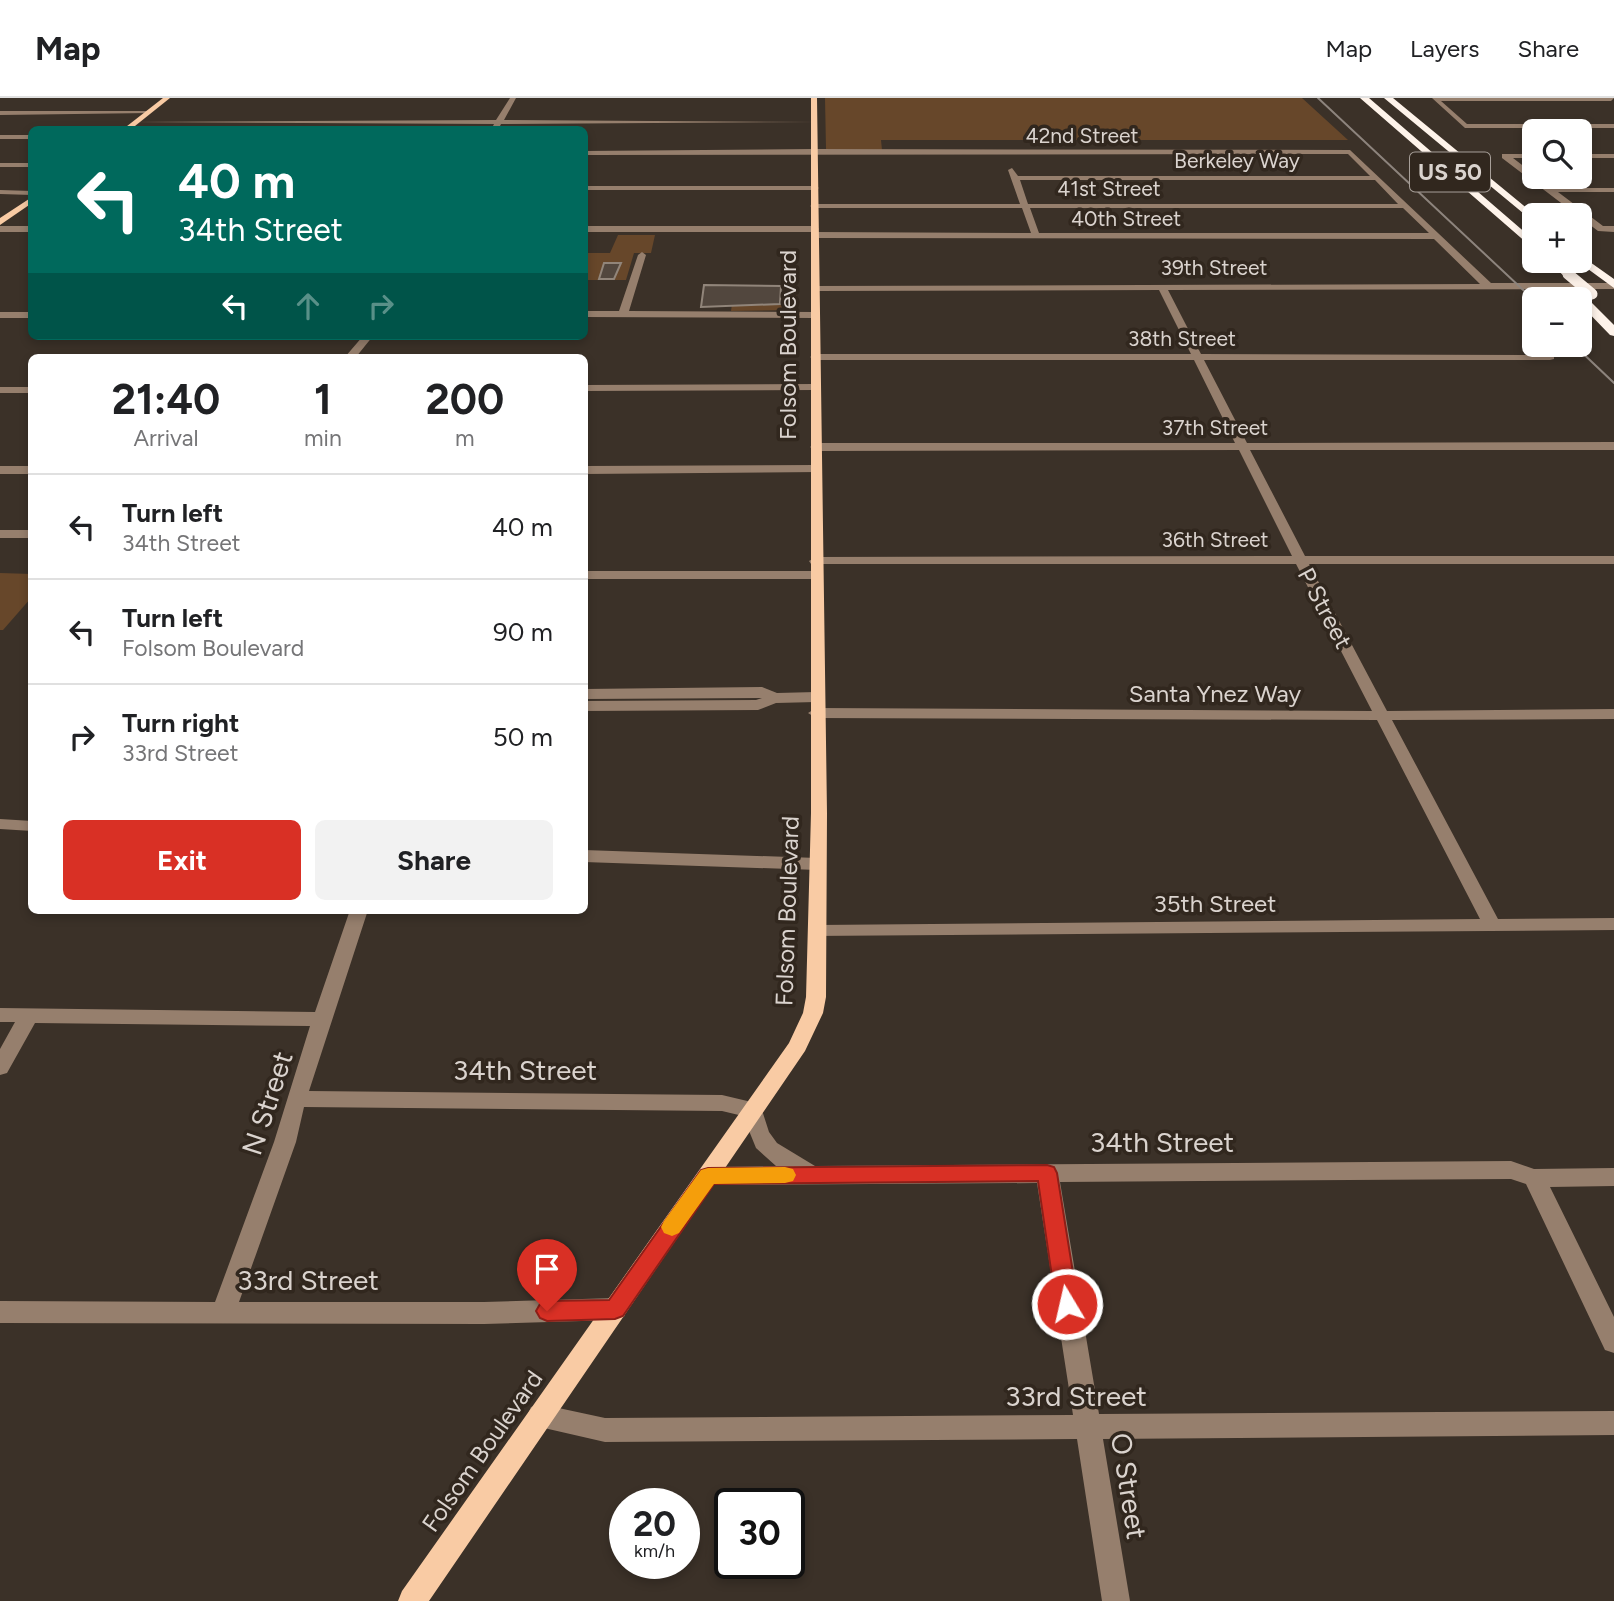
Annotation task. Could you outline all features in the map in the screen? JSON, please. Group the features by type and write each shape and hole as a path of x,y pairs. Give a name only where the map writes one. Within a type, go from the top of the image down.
{"highway":[{"name":"US 50","path":"1364,98 1522,236"},
{"name":"US 50","path":"1388,98 1522,209"},
{"path":"1592,253 1599,255"},
{"path":"1592,267 1614,286"},
{"path":"1563,274 1577,294 1614,332"},
{"path":"1563,274 1592,294 1614,314"}],"main road":[{"path":"130,126 167,98"},
{"name":"Folsom Boulevard","path":"412,1601 752,1110 784,1069 813,1013 817,981 819,813 816,705 814,98"},
{"path":"0,222 28,202"}],"street":[{"path":"496,126 513,98"},
{"path":"1435,99 1612,100"},
{"path":"1435,99 1465,126 1614,126"},
{"path":"0,113 147,113"},
{"path":"136,122 813,122"},
{"path":"0,137 28,137"},
{"path":"1005,152 1036,236"},
{"name":"42nd Street","path":"588,153 1350,152 1376,178"},
{"path":"1522,156 1505,156 1522,169"},
{"path":"1592,156 1614,156"},
{"path":"0,165 28,165"},
{"name":"Berkeley Way","path":"1015,178 1376,178"},
{"path":"1376,178 1488,286"},
{"path":"588,188 815,188"},
{"path":"1549,190 1614,190"},
{"path":"1549,190 1601,229 1614,229"},
{"path":"0,192 28,193"},
{"name":"41st Street","path":"814,206 1405,206"},
{"path":"0,229 28,229"},
{"name":"40th Street","path":"588,229 1036,236 1436,236"},
{"path":"623,314 642,255"},
{"name":"39th Street","path":"814,288 1614,286"},
{"name":"P Street","path":"1162,287 1300,560 1493,926"},
{"path":"0,315 28,314"},
{"path":"588,314 815,315"},
{"path":"353,354 365,340"},
{"name":"38th Street","path":"815,357 1522,357"},
{"path":"588,388 815,387"},
{"path":"0,390 28,390"},
{"name":"37th Street","path":"816,447 1614,446"},
{"path":"588,470 816,469"},
{"path":"0,470 28,470"},
{"path":"0,534 28,534"},
{"name":"36th Street","path":"588,575 816,568 1300,560 1614,560"},
{"name":"Santa Ynez Way","path":"588,694 758,705 774,698 816,705 1383,716 1614,713"},
{"name":"Santa Ynez Way","path":"588,706 663,700"},
{"path":"0,824 28,821"},
{"path":"588,856 817,864"},
{"name":"N Street","path":"224,1311 285,1142 296,1099 358,914"},
{"name":"35th Street","path":"817,931 1614,924"},
{"path":"0,1015 323,1019"},
{"path":"0,1068 29,1015"},
{"name":"34th Street","path":"296,1099 660,1101 722,1103 752,1110"},
{"path":"752,1110 755,1129 765,1146 780,1159 812,1175"},
{"name":"34th Street","path":"708,1176 1511,1170 1534,1178 1614,1177"},
{"name":"O Street","path":"1047,1173 1116,1601"},
{"path":"1534,1178 1614,1342"},
{"name":"33rd Street","path":"0,1312 484,1312 615,1309"},
{"name":"33rd Street","path":"540,1416 605,1430 1614,1423"}],"shaded area":[{"path":"825,98 1302,98 1348,140 881,140 882,150 826,149"},
{"path":"618,235 655,235 651,253 634,253 626,280 588,280 588,253 610,253"},
{"path":"797,289 796,310 731,311 732,304 780,304 783,292"},
{"path":"0,573 28,574 28,601 3,630 0,630"}],"building":[{"path":"604,263 621,263 614,279 599,279"},
{"path":"704,285 781,286 780,304 701,307"}],"tram line":[{"path":"1318,98 1522,289"},
{"path":"1587,357 1614,383"}],"slow traffic":[{"path":"672,1227 708,1176 785,1175"}],"route":[{"path":"547,1311 615,1309 708,1176 750,1175 1047,1173 1067,1304"}]}
